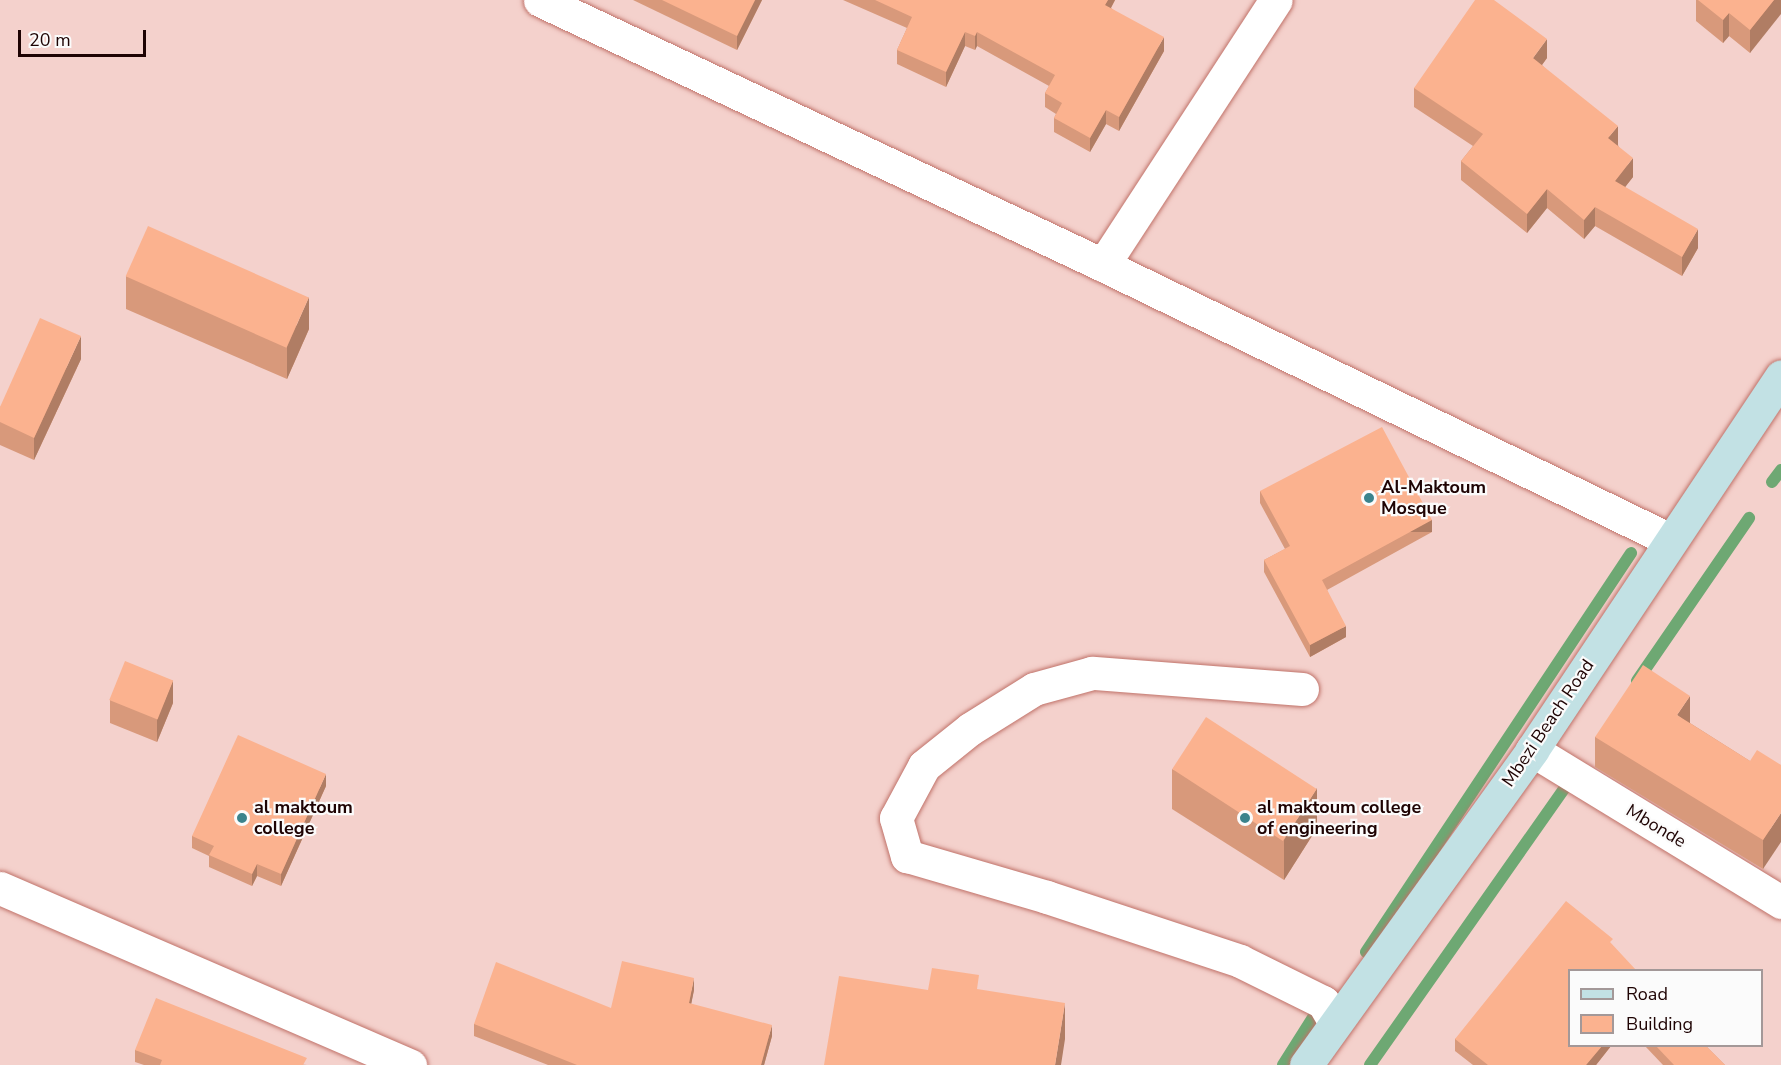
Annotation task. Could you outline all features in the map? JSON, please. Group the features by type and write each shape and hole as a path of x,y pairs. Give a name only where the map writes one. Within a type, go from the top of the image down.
{"main road":[{"name":"Mbezi Beach Road","path":"1306,1065 1334,1021 1532,750 1781,376"}],"street":[{"path":"540,0 1103,265 1670,540"},
{"path":"1103,265 1276,0"},
{"path":"1302,689 1092,673 1034,689 970,729 924,766 896,818 907,856 1047,897 1240,961 1323,1002 1334,1021"},
{"name":"Mbonde","path":"1532,750 1781,902"},
{"path":"0,888 410,1065"}],"building":[{"path":"662,0 755,0 737,36"},
{"path":"875,0 1108,0 1105,5 1164,37 1119,117 1106,110 1090,138 1054,118 1062,103 1045,93 1055,75 977,32 975,36 965,32 946,72 897,50 912,17"},
{"path":"1475,0 1494,0 1547,39 1533,58 1618,126 1608,138 1633,158 1615,181 1698,229 1682,257 1595,207 1584,220 1547,189 1527,214 1461,161 1483,134 1414,88"},
{"path":"1698,0 1774,0 1750,30 1729,13 1723,20"},
{"path":"148,226 309,298 286,348 126,276"},
{"path":"40,318 81,336 34,438 0,422 0,407"},
{"path":"1382,427 1432,520 1322,580 1346,626 1310,645 1264,560 1290,546 1260,491"},
{"path":"125,661 173,680 157,719 109,700"},
{"path":"1643,665 1690,696 1677,715 1750,761 1757,750 1781,765 1781,813 1763,840 1595,737"},
{"path":"1206,717 1317,789 1283,841 1172,769"},
{"name":"al maktoum college","path":"238,735 326,774 281,874 257,864 252,874 209,855 214,846 192,836"},
{"path":"1566,901 1613,939 1610,942 1635,969 1568,969 1568,1047 1601,1047 1586,1065 1488,1065 1455,1039"},
{"path":"622,961 694,978 689,1003 772,1025 761,1065 577,1065 474,1024 496,962 611,1008"},
{"path":"932,968 979,975 977,989 1065,1003 1055,1065 824,1065 839,976 928,990"},
{"path":"156,998 307,1058 303,1065 160,1065 162,1060 135,1050"},
{"path":"1657,1047 1707,1047 1725,1065 1674,1065"}],"waterway":[{"path":"1772,482 1781,470"},
{"path":"1637,681 1749,518"},
{"path":"1366,952 1631,553"},
{"path":"1370,1065 1565,788"},
{"path":"1283,1065 1321,1005"}],"place":[{"name":"Al-Maktoum Mosque","path":"1369,498"},
{"name":"al maktoum college","path":"242,818"},
{"name":"al maktoum college of engineering","path":"1245,818"}]}
